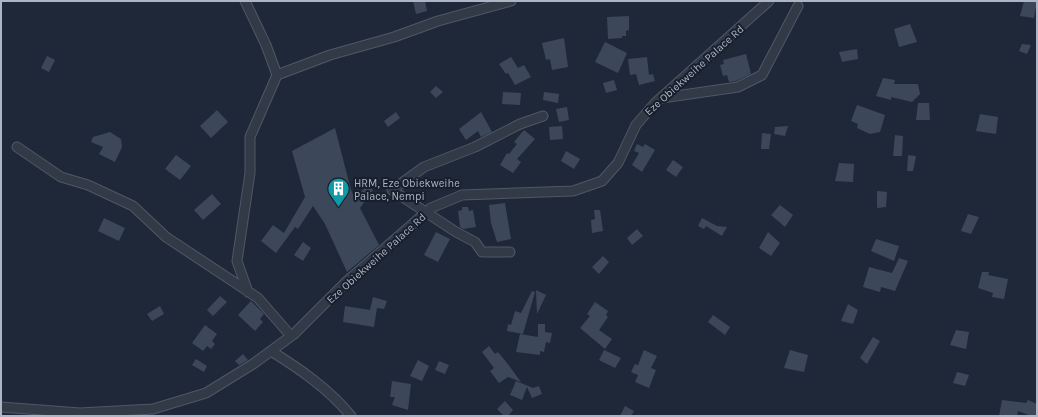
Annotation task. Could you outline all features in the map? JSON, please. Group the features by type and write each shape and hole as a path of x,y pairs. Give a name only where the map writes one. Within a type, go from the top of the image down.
{"street":[{"path":"245,1 277,75"},
{"path":"248,292 237,261 250,173 250,137 277,75 330,54 394,37 445,19 511,1"},
{"name":"Eze Obiekweihe Palace Rd","path":"1,407 80,413 147,413 206,393 271,351 291,336 346,282 427,212 462,195 574,191 602,181 618,163 636,125 661,98 769,1"},
{"path":"661,98 738,87 762,75 798,6"},
{"path":"510,252 482,252 475,242 392,190 424,167 475,146 520,124 543,116"},
{"path":"17,147 61,177 88,185 133,206 166,237 258,298 291,336"},
{"path":"271,351 299,368 341,404 351,416"}],"building":[{"path":"413,1 425,1 427,11 416,14"},
{"path":"1024,1 1037,1 1034,18 1020,16"},
{"path":"629,16 629,30 626,31 626,36 622,36 622,38 608,39 607,17"},
{"path":"910,24 917,42 899,47 894,29"},
{"path":"564,38 568,67 552,70 550,59 546,60 542,43"},
{"path":"605,42 627,53 618,73 595,62"},
{"path":"1022,44 1031,45 1027,54 1019,51"},
{"path":"857,49 858,59 842,62 839,52"},
{"path":"746,54 751,74 736,81 729,82 727,75 723,76 720,65 724,64 723,60"},
{"path":"47,56 55,60 49,72 41,68"},
{"path":"511,57 518,68 524,65 531,77 515,85 508,73 506,74 499,64"},
{"path":"647,57 649,75 653,74 655,81 639,85 636,74 630,75 628,59"},
{"path":"883,78 895,80 894,84 918,84 920,94 912,102 891,97 891,100 876,96"},
{"path":"614,80 617,90 606,93 603,83"},
{"path":"436,86 443,92 436,98 430,92"},
{"path":"503,92 521,93 520,105 502,104"},
{"path":"544,92 559,94 558,103 543,100"},
{"path":"918,103 929,103 930,120 916,120"},
{"path":"857,105 885,115 880,132 870,134 857,128 858,124 851,121"},
{"path":"567,107 569,120 559,122 556,109"},
{"path":"217,110 228,122 211,138 200,126"},
{"path":"396,112 400,118 388,127 384,121"},
{"path":"481,112 492,132 481,137 478,131 466,140 459,129"},
{"path":"980,114 998,117 996,134 976,131"},
{"path":"562,126 563,139 550,140 549,127"},
{"path":"788,126 785,136 774,134 775,127"},
{"name":"HRM, Eze Obiekweihe Palace, Nempi","path":"335,128 351,190 355,199 367,185 373,190 360,208 379,245 347,272 325,224 313,206 298,229 295,227 276,253 261,241 273,225 284,233 305,197 292,151"},
{"path":"524,130 535,139 517,159 521,162 513,173 500,165 507,153 509,154 517,144 514,142"},
{"path":"110,132 121,139 122,147 115,162 99,154 103,147 91,142 93,137"},
{"path":"762,133 771,134 769,149 761,149"},
{"path":"895,135 903,136 902,156 893,156"},
{"path":"637,144 643,147 645,144 655,150 642,172 632,165 639,153 634,151"},
{"path":"566,151 580,159 574,169 561,161"},
{"path":"176,155 191,166 180,180 165,169"},
{"path":"908,155 916,156 913,171 907,171"},
{"path":"673,160 683,167 676,177 666,170"},
{"path":"839,163 854,164 853,182 835,181"},
{"path":"877,191 887,192 886,207 877,208"},
{"path":"212,194 221,204 203,220 194,210"},
{"path":"505,203 511,239 497,242 491,223 489,205"},
{"path":"780,205 793,215 785,227 771,215"},
{"path":"462,207 468,207 469,211 473,210 476,227 463,229 460,227 458,211 462,210"},
{"path":"594,210 600,210 603,231 592,233 591,220 595,219"},
{"path":"968,214 979,217 971,234 961,231"},
{"path":"104,218 125,228 119,241 98,231"},
{"path":"702,218 717,226 727,227 722,236 706,226 704,229 698,226"},
{"path":"637,229 643,236 632,245 627,238"},
{"path":"436,232 450,239 438,262 424,255"},
{"path":"768,232 780,243 771,256 759,248"},
{"path":"876,239 899,246 894,261 871,251"},
{"path":"303,242 311,248 303,261 294,255"},
{"path":"603,256 609,262 599,274 592,267"},
{"path":"899,258 908,261 895,291 881,287 880,292 863,287 869,267 892,273"},
{"path":"982,272 989,272 988,275 1008,279 1004,299 992,297 993,293 978,288"},
{"path":"536,290 546,295 537,314"},
{"path":"532,291 535,292 523,334 507,331 508,324 511,325 515,311 521,313"},
{"path":"220,296 227,302 213,316 207,310"},
{"path":"373,297 387,301 384,309 377,308 374,327 343,322 345,306 370,310"},
{"path":"251,301 264,314 260,319 263,322 255,331 238,315"},
{"path":"595,302 608,311 606,315 608,317 599,330 612,339 605,349 580,328 590,316 587,314"},
{"path":"848,304 858,310 853,324 841,321"},
{"path":"160,306 164,314 152,321 147,314"},
{"path":"713,315 730,327 725,335 708,322"},
{"path":"538,324 545,324 545,332 552,333 550,343 546,342 544,352 540,351 540,355 516,352 520,334 538,337"},
{"path":"205,325 217,334 212,341 215,344 211,349 207,346 203,351 192,343"},
{"path":"956,330 969,332 966,349 950,345"},
{"path":"873,337 880,341 867,364 860,358"},
{"path":"489,346 495,354 498,352 521,382 508,377 499,383 490,371 494,368 482,352"},
{"path":"604,350 621,358 615,368 599,360"},
{"path":"644,350 657,356 651,368 656,370 649,388 635,382 638,375 631,372 635,364 638,365"},
{"path":"790,350 808,355 804,372 784,368"},
{"path":"243,354 248,360 239,365 235,361"},
{"path":"196,359 207,366 204,372 192,365"},
{"path":"418,360 429,366 422,381 410,376"},
{"path":"439,361 449,365 445,374 435,370"},
{"path":"957,372 969,375 965,386 953,383"},
{"path":"392,381 411,384 408,410 392,405 395,397 390,397"},
{"path":"516,381 533,388 539,386 542,394 532,398 527,387 522,400 510,395"},
{"path":"1002,400 1026,403 1028,400 1037,404 1037,416 1031,416 1018,411 1017,416 999,416"},
{"path":"505,401 513,410 508,416 504,416 497,409"},
{"path":"625,406 634,411 631,416 620,416"}],"place":[{"name":"HRM, Eze Obiekweihe Palace, Nempi","path":"338,208"}]}
